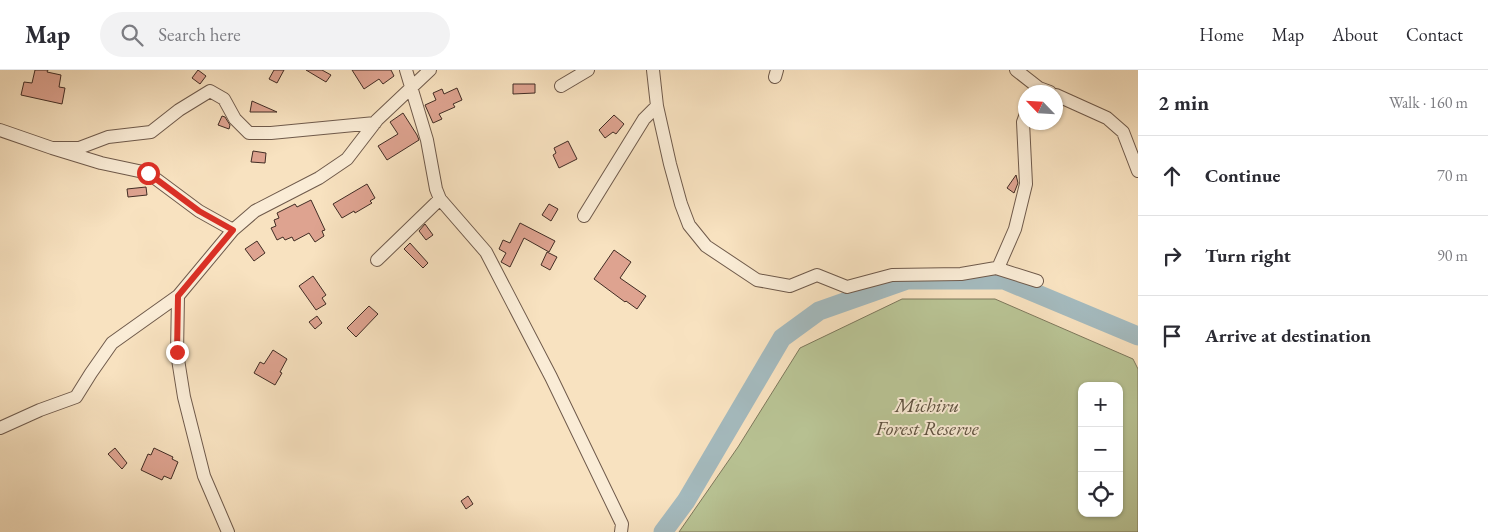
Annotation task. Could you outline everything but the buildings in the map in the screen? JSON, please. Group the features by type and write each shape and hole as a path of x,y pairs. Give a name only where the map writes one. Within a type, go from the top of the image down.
{"street":[{"path":"406,70 427,140 436,189 440,199 486,252 551,377 618,515 622,524 621,532"},
{"path":"0,428 40,410 76,397 112,343 178,296 233,230 255,211 319,178 347,159 375,123 430,70"},
{"path":"561,86 588,70"},
{"path":"652,70 657,106 670,164 689,224 706,246 757,280 790,286 817,275 847,287 892,275 962,274 998,268 1037,281"},
{"path":"1016,70 1030,85"},
{"path":"52,148 79,148 108,137 151,132 179,110 210,91 224,99 234,119 250,133 271,133 375,123"},
{"path":"1063,98 1107,118 1123,132 1138,171"},
{"path":"584,216 644,119 657,106"},
{"path":"0,130 101,163 148,173 199,211 233,230"},
{"path":"998,268 1015,228 1026,184 1024,130"},
{"path":"377,260 440,199"},
{"path":"178,296 177,352 184,397 204,476 228,532"}],"green space":[{"name":"Michiru Forest Reserve","path":"902,299 995,299 1133,359 1138,369 1138,532 679,532 738,447 800,348"}],"waterway":[{"path":"663,532 686,501 782,338 819,311 907,280 1004,280 1138,336"}],"route":[{"path":"148,173 199,211 233,230 178,296 177,352"}]}
